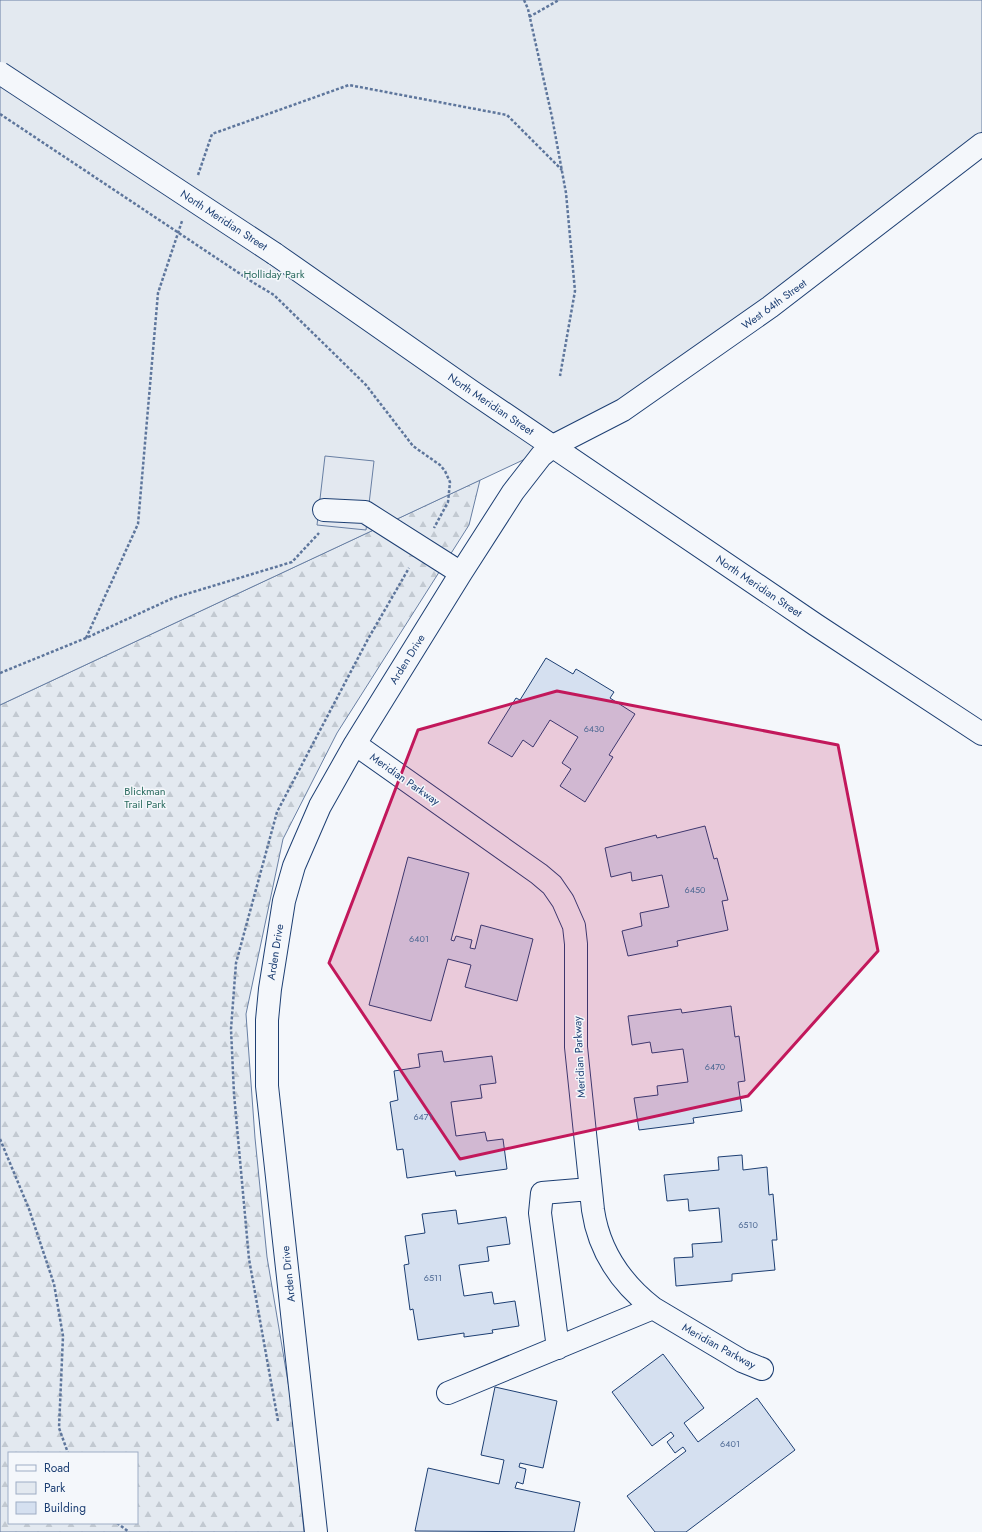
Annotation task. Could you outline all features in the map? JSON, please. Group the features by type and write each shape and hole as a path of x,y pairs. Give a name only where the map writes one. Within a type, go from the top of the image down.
{"street":[{"name":"North Meridian Street","path":"0,73 275,254 471,391 810,621 982,734"},
{"name":"West 64th Street","path":"553,446 623,410 764,311 982,144"},
{"name":"Arden Drive","path":"316,1532 267,1086 267,1020 278,933 284,901 294,866 320,806 355,744 513,492 541,456 553,446"},
{"path":"324,510 365,512 461,573"},
{"name":"Meridian Parkway","path":"355,744 539,874 552,886 565,905 574,926 576,944 576,1047 594,1221 602,1244 619,1275 635,1293 654,1308 742,1361 762,1369"},
{"path":"558,1348 540,1213 542,1193 590,1189"},
{"path":"448,1393 654,1308"}],"path":[{"path":"524,0 529,17 566,193 575,291 560,376"},
{"path":"529,17 559,0"},
{"path":"197,178 212,134 349,85 507,115 562,170"},
{"path":"0,114 274,295 366,385 413,446 440,465 445,471 450,482 448,502 421,548"},
{"path":"86,638 138,524 158,293 185,214"},
{"path":"0,673 86,638 173,598 292,562 320,533 324,510"},
{"path":"0,1139 30,1209 54,1284 63,1336 59,1428 68,1452"},
{"path":"118,1524 129,1532"}],"highlighted area":[{"path":"557,691 838,745 878,951 748,1096 460,1159 329,963 418,730"}],"green space":[{"name":"Holliday Park","path":"0,0 982,0 982,137 770,307 553,446 0,705"},
{"name":"Blickman Trail Park","path":"480,480 469,525 337,733 283,839 246,1014 255,1138 267,1257 292,1406 304,1532 0,1532 0,705"}],"shaded area":[{"path":"325,456 374,461 366,530 317,525"}],"building":[{"path":"546,658 573,674 576,669 614,692 610,698 635,714 609,755 613,757 585,802 560,786 571,769 562,763 578,737 550,720 533,747 523,740 512,757 488,743 516,698 520,700"},
{"path":"705,826 714,859 717,858 728,900 722,901 728,930 677,941 678,946 628,956 622,931 642,926 640,913 669,907 662,875 632,881 631,872 611,877 605,848 656,835 657,838"},
{"path":"408,857 469,873 451,940 454,941 456,936 472,940 470,948 475,949 481,925 533,939 517,1001 465,987 471,965 448,959 431,1021 369,1005"},
{"path":"731,1006 735,1037 739,1036 745,1081 738,1082 742,1111 693,1118 694,1123 639,1130 634,1098 658,1095 657,1086 688,1082 683,1049 652,1053 650,1042 632,1045 628,1016 681,1009 682,1013"},
{"path":"442,1051 444,1062 492,1056 496,1083 480,1085 482,1098 451,1102 456,1136 485,1132 487,1141 503,1139 507,1169 456,1176 455,1171 407,1178 403,1149 397,1150 390,1102 398,1100 394,1071 420,1067 418,1054"},
{"path":"742,1155 743,1170 767,1167 769,1195 773,1194 777,1240 772,1240 775,1270 732,1274 732,1281 676,1286 674,1258 693,1257 692,1244 722,1242 719,1208 689,1211 688,1199 667,1201 664,1175 719,1170 718,1157"},
{"path":"456,1210 458,1224 506,1217 510,1244 487,1247 489,1261 459,1265 464,1296 492,1292 494,1304 515,1301 519,1326 492,1330 493,1333 464,1337 464,1333 418,1340 413,1309 410,1310 404,1265 409,1264 405,1236 425,1233 422,1214"},
{"path":"663,1354 704,1408 684,1423 698,1442 757,1398 795,1450 686,1532 655,1532 627,1496 686,1451 683,1447 675,1453 667,1442 674,1436 671,1432 652,1446 612,1392"},
{"path":"495,1387 557,1401 543,1468 520,1463 519,1467 526,1469 523,1484 517,1482 515,1488 580,1502 574,1532 415,1531 428,1468 499,1484 504,1460 481,1455"}]}
